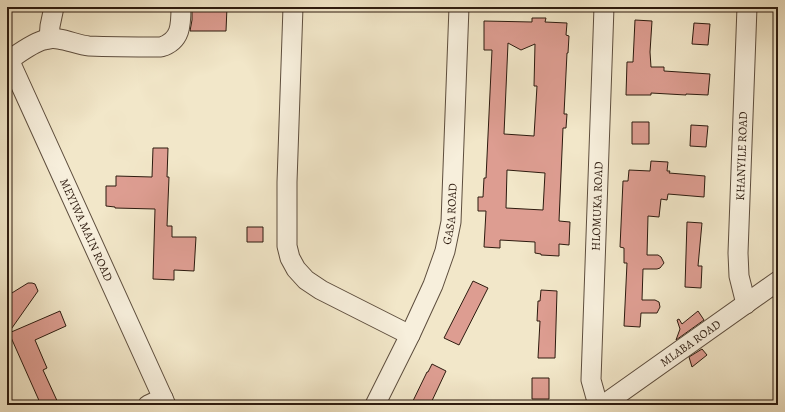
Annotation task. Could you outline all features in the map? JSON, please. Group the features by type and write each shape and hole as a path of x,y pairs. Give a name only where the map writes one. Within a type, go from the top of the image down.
{"street":[{"path":"49,39 54,7"},
{"path":"8,58 43,40 49,39 57,39 88,46 161,47 167,45 177,36 181,24 181,7"},
{"path":"293,7 287,182 287,246 290,258 296,269 306,280 322,290 410,335"},
{"name":"GASA ROAD","path":"375,405 433,285 445,251 450,222 459,7"},
{"name":"HLOMUKA ROAD","path":"598,405 591,380 604,7"},
{"name":"KHANYILE ROAD","path":"746,304 739,276 738,253 747,7"},
{"path":"747,27 756,7"},
{"name":"MEYIWA MAIN ROAD","path":"8,58 159,403"},
{"name":"MLABA ROAD","path":"602,405 778,281"}],"building":[{"path":"192,7 227,7 226,31 190,31"},
{"path":"532,18 546,18 545,22 567,23 566,35 569,36 564,114 567,114 566,128 563,128 559,221 570,222 569,245 559,244 559,256 541,255 535,253 535,242 500,240 500,248 484,247 486,211 478,211 478,197 483,197 484,178 486,178 492,50 484,50 484,21 532,22","holes":["508,43 521,50 535,44 534,86 537,86 534,136 504,134","507,170 545,173 543,210 506,208"]},
{"path":"635,20 652,21 650,52 651,67 664,67 664,71 710,74 708,95 651,93 651,95 626,95 627,62 633,62"},
{"path":"694,23 710,24 708,45 692,44"},
{"path":"632,122 649,122 649,144 632,144"},
{"path":"691,125 708,126 706,147 690,146"},
{"path":"153,148 168,148 167,177 169,177 167,226 172,226 172,237 196,237 194,271 174,270 174,280 153,279 155,209 115,208 106,206 106,186 116,186 116,176 152,177"},
{"path":"651,161 668,162 667,171 670,171 669,173 705,176 704,197 668,194 667,200 661,199 659,217 648,216 647,255 658,255 664,263 657,269 643,269 642,300 655,300 659,302 660,307 657,313 641,313 640,327 624,326 627,263 624,263 624,248 620,247 623,181 628,181 629,170 650,171"},
{"path":"687,222 702,223 698,266 702,266 701,288 685,287"},
{"path":"247,227 263,227 263,242 247,242"},
{"path":"473,281 488,288 459,345 444,338"},
{"path":"28,283 35,284 38,291 7,335 7,296"},
{"path":"541,290 557,291 555,358 538,358 540,321 537,321 538,301 540,301"},
{"path":"60,311 66,326 35,340 47,368 43,370 59,405 41,405 9,333"},
{"path":"698,311 704,320 676,340 680,329 677,320 679,319 682,324"},
{"path":"702,349 707,355 692,367 689,357"},
{"path":"432,364 446,371 430,405 411,405 427,372"},
{"path":"532,378 549,378 549,399 532,399"}]}
